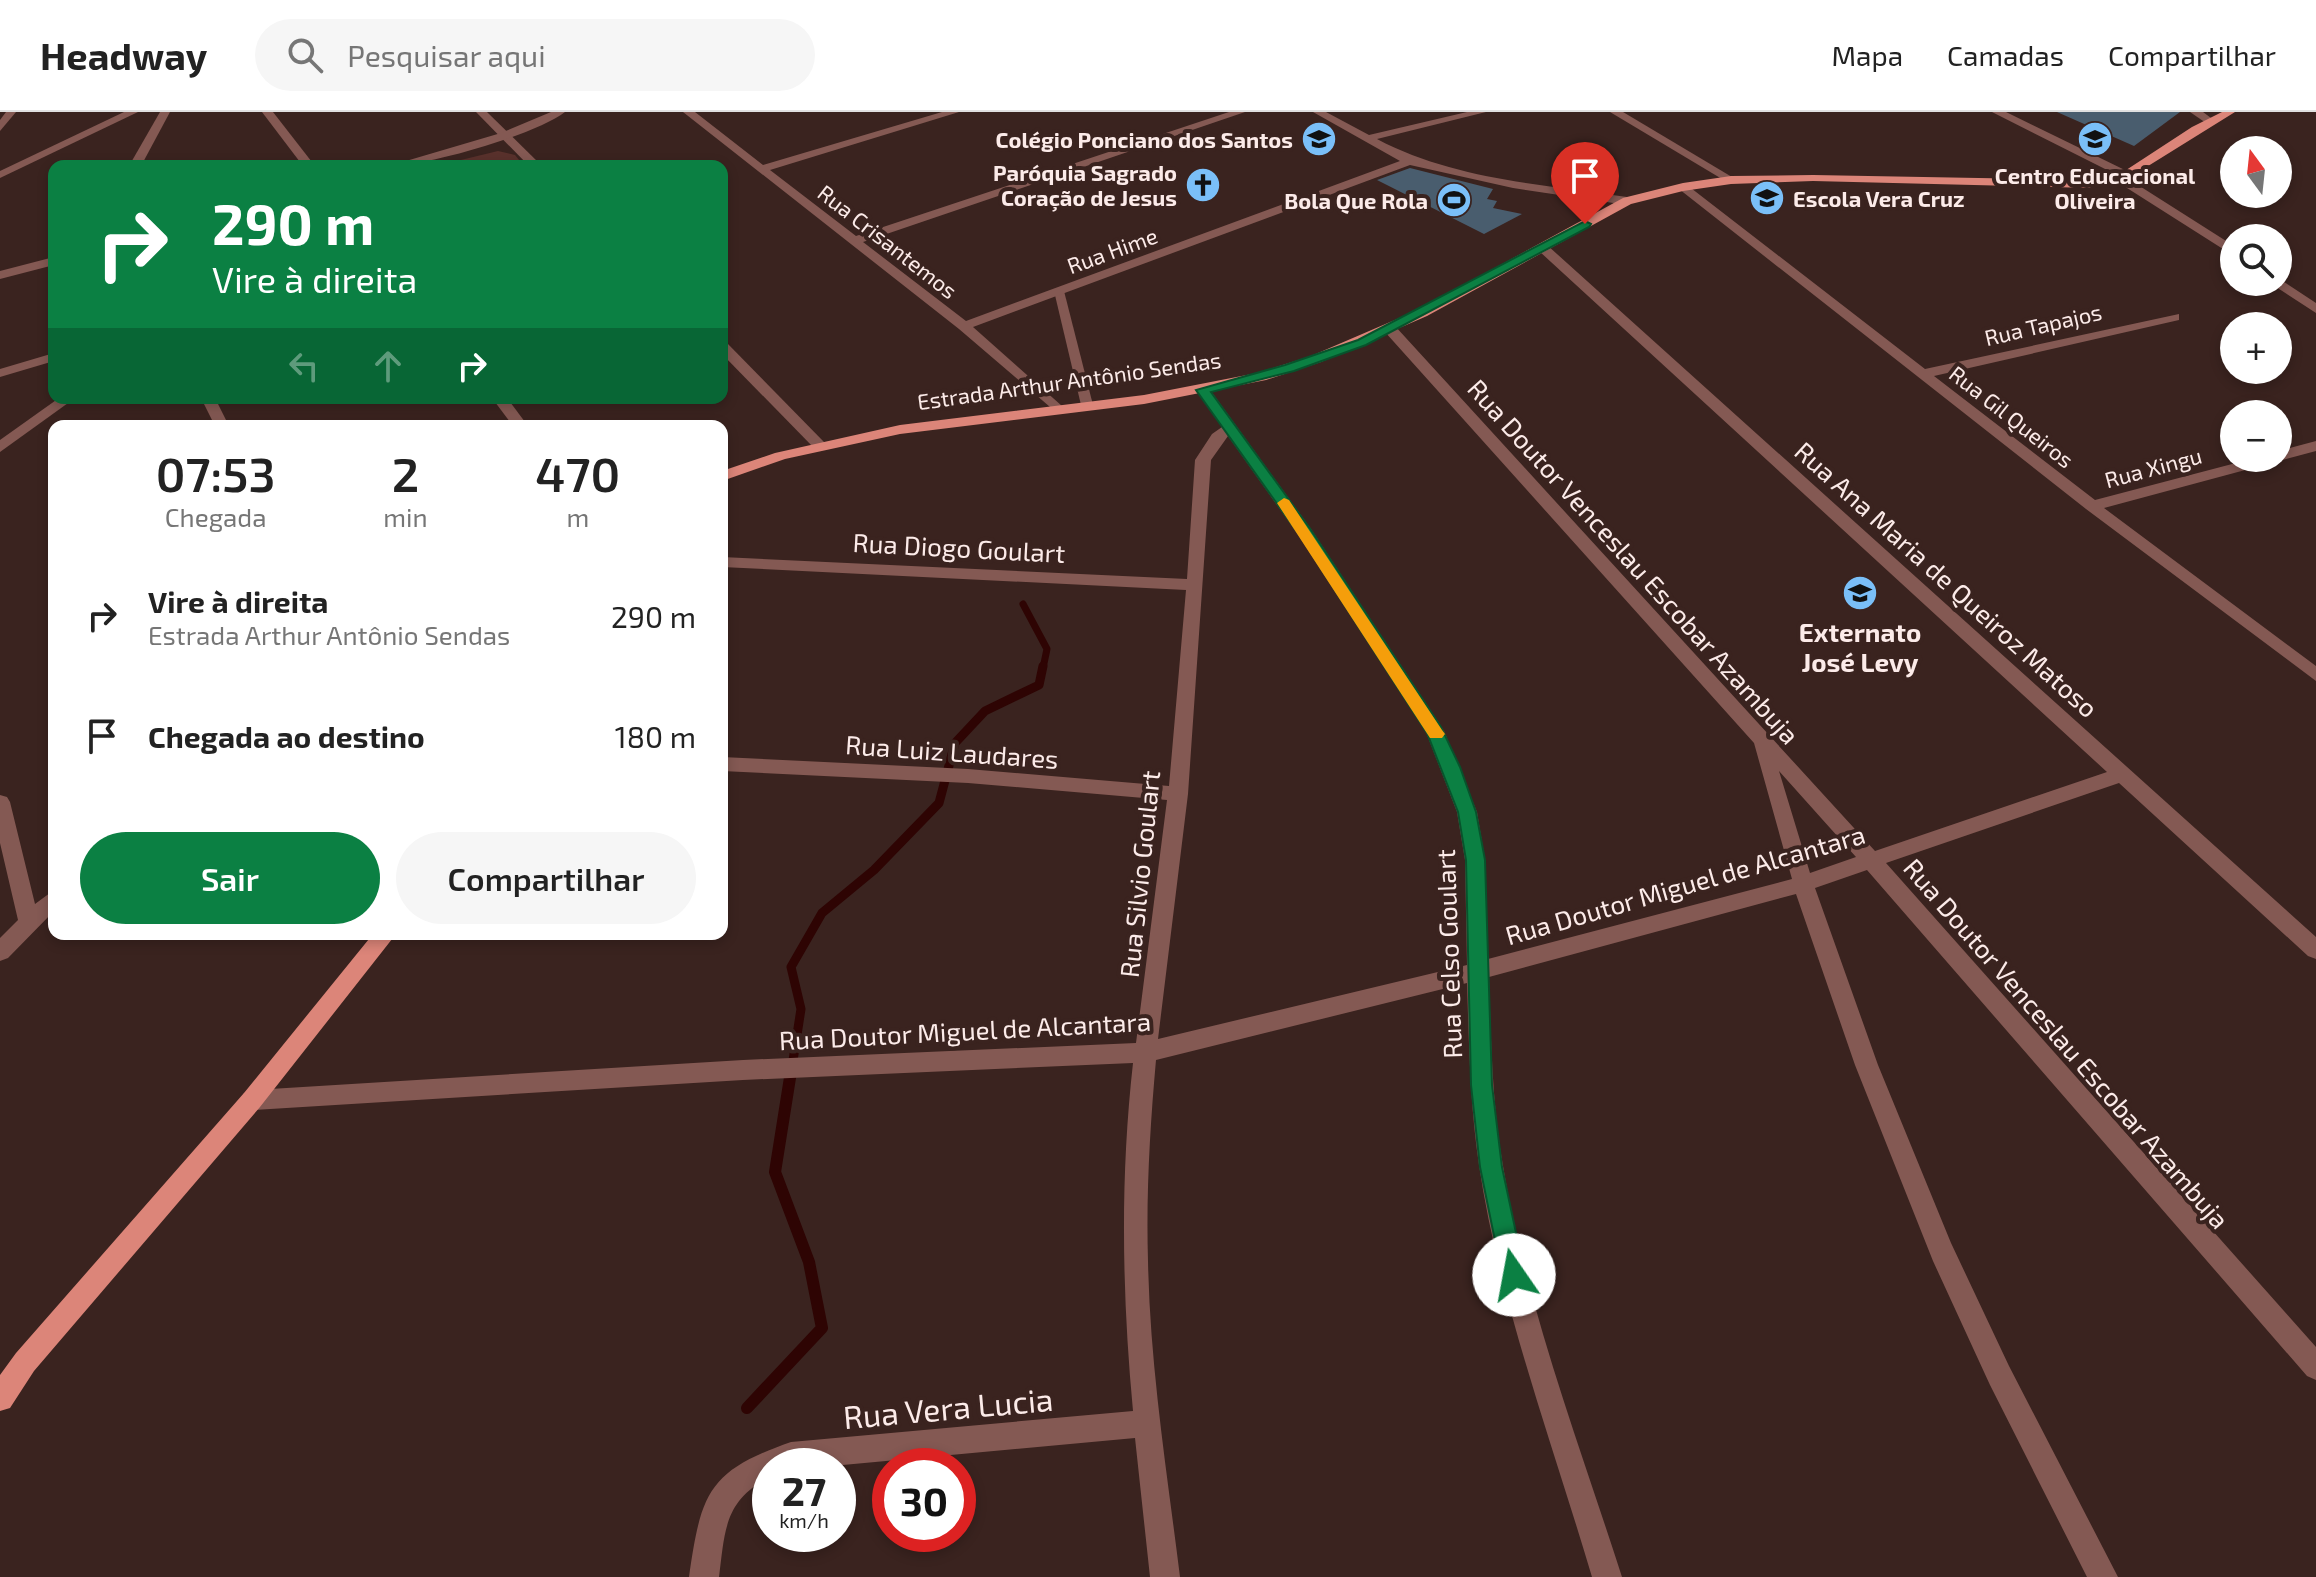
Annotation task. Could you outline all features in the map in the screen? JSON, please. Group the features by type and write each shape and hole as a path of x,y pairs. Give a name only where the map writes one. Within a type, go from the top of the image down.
{"main road":[{"name":"Estrada Arthur Antônio Sendas","path":"728,474 754,463 869,434 1203,390 1317,360 1390,329 1627,201 1683,187 1731,180 1813,178 2060,185 2124,177 2210,121 2230,112"},
{"path":"0,1398 25,1362 252,1100 380,940"}],"street":[{"path":"0,128 11,112"},
{"path":"267,112 304,160"},
{"path":"481,112 530,160"},
{"path":"416,160 505,135 560,112"},
{"name":"Rua Crisantemos","path":"688,112 964,326 1057,409"},
{"path":"761,169 954,112"},
{"path":"856,240 1240,112"},
{"path":"1318,112 1409,161 1513,184 1627,201"},
{"path":"1365,139 1481,112"},
{"path":"1615,112 1731,180"},
{"path":"1997,112 2124,177 2220,242"},
{"path":"2195,112 2210,121"},
{"path":"3,173 129,114 164,114 138,160"},
{"name":"Rua Hime","path":"964,326 1409,161"},
{"name":"Rua Gil Queiros","path":"1683,187 2092,506 2316,675"},
{"name":"Rua Ana Maria de Queiroz Matoso","path":"1543,248 2316,950"},
{"path":"0,275 48,263"},
{"path":"2292,292 2316,309"},
{"name":"Rua Tapajos","path":"1922,374 2174,317"},
{"name":"Rua Doutor Venceslau Escobar Azambuja","path":"1390,329 1871,860 2316,1367"},
{"path":"728,352 819,445"},
{"path":"0,373 48,359"},
{"name":"Rua Celso Goulart","path":"1203,390 1305,533 1440,743 1467,812 1475,860 1481,1085 1494,1182 1514,1275 1607,1577"},
{"path":"0,447 60,404"},
{"path":"504,404 516,420"},
{"name":"Rua Silvio Goulart","path":"1165,1577 1135,1264 1136,1195 1147,1052 1178,794 1203,460 1217,437 1231,427"},
{"path":"2292,452 2316,446"},
{"name":"Rua Xingu","path":"2092,506 2220,472"},
{"name":"Rua Diogo Goulart","path":"728,562 1194,585"},
{"path":"1761,742 1802,884 1886,1121 1943,1255 2103,1577"},
{"name":"Rua Luiz Laudares","path":"728,764 898,771 1178,794"},
{"name":"Rua Doutor Miguel de Alcantara","path":"252,1100 743,1070 1147,1052 1479,971 1802,884 2123,774"},
{"path":"0,802 29,922"},
{"path":"0,952 48,904"},
{"name":"Rua Vera Lucia","path":"704,1577 712,1517 729,1486 757,1466 791,1456 1148,1423"}],"lane":[{"path":"1059,291 1087,405"}],"shaded area":[{"path":"498,151 515,155 519,160 461,160"}],"building":[{"path":"2057,112 2180,112 2134,146"},
{"name":"Bola Que Rola","path":"1410,168 1493,189 1487,199 1497,201 1493,208 1522,214 1484,234 1377,180"}],"waterway":[{"path":"1023,604 1047,649 1043,668"},
{"path":"792,1067 801,1009 791,967 822,913 874,870 939,803 955,743 985,711 1039,685 1043,666"},
{"path":"747,1408 822,1328 809,1262 775,1172 792,1065"}],"slow traffic":[{"path":"1284,503 1436,734"}],"place":[{"name":"Colégio Ponciano dos Santos","path":"1319,139"},
{"name":"Centro Educacional Oliveira","path":"2095,139"},
{"name":"Paróquia Sagrado Coração de Jesus","path":"1203,185"},
{"name":"Escola Vera Cruz","path":"1767,198"},
{"name":"Bola Que Rola","path":"1454,200"},
{"name":"Externato José Levy","path":"1860,593"}],"route":[{"path":"1514,1275 1491,1167 1481,1085 1475,860 1467,812 1435,731 1305,533 1203,390 1290,368 1362,343 1446,301 1585,224"}]}
